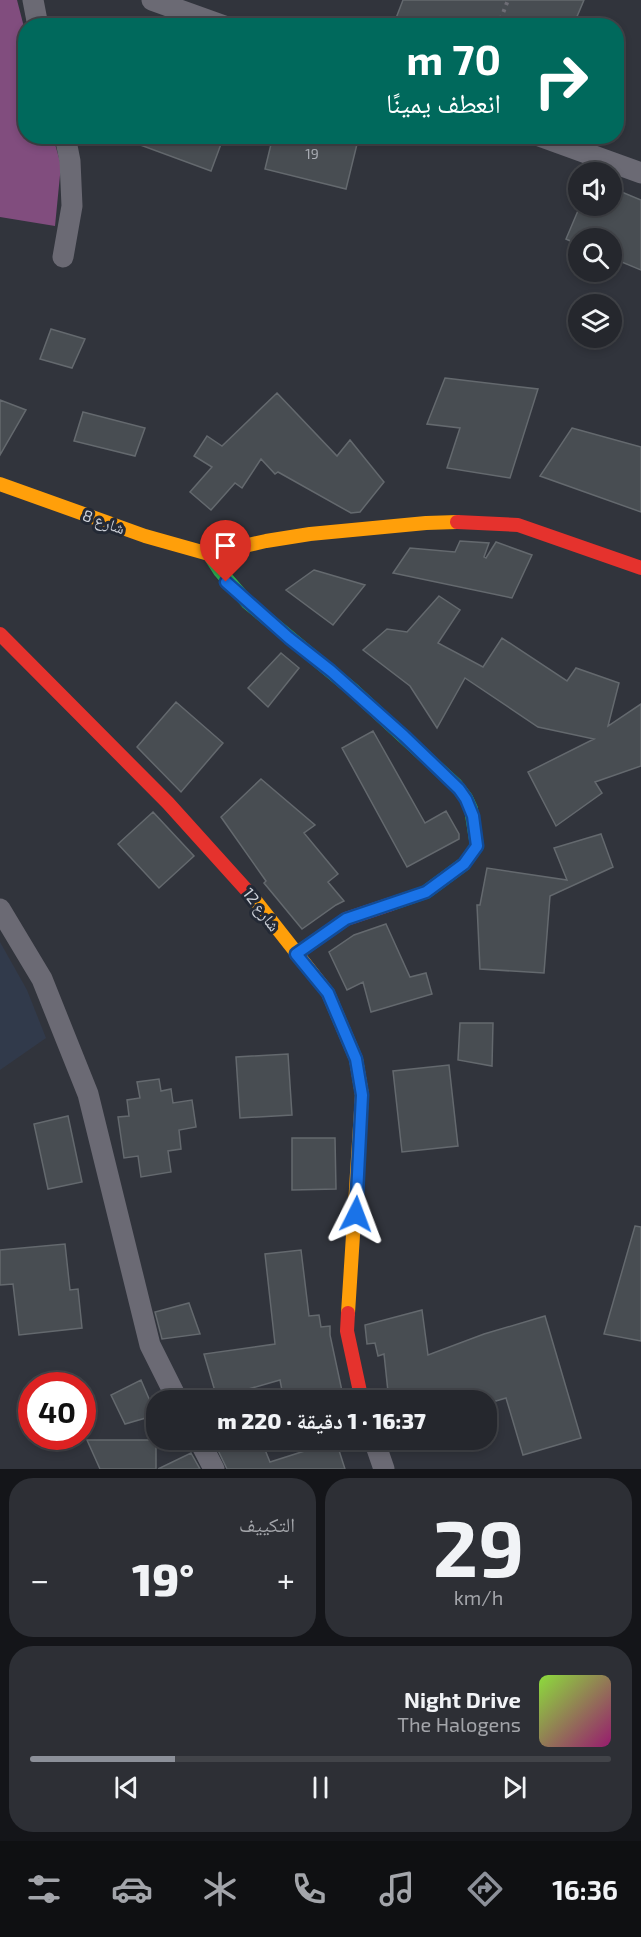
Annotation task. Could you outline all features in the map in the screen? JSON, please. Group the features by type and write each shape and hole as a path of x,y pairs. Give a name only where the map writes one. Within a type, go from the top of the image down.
{"street":[{"path":"33,0 37,18"},
{"path":"152,0 202,18"},
{"path":"63,257 72,206 70,161 67,144"},
{"path":"561,144 641,173"},
{"name":"شارع 8","path":"0,484 145,536 209,554"},
{"path":"296,954 346,919 426,892 464,864 477,846 473,816 466,799 455,784 331,671 289,638 226,582 209,554 310,534 426,523 481,522 518,525 641,568"},
{"name":"شارع 12","path":"0,634 168,803 239,879 328,993 356,1059 362,1095 347,1331 360,1390"},
{"path":"0,909 42,979 88,1094 150,1345 172,1390"},
{"path":"204,1450 214,1469"},
{"path":"377,1450 384,1469"}],"path":[{"path":"501,18 508,0"}],"shaded area":[{"path":"0,0 17,0 22,18 18,18 18,144 55,144 61,165 55,226 0,217"},
{"path":"0,942 27,990 46,1038 0,1070"}],"building":[{"path":"403,0 584,0 576,18 396,18"},
{"path":"138,144 221,144 211,171"},
{"path":"271,144 357,144 346,189 265,169"},
{"path":"622,192 641,200 641,270 622,262 622,228 571,228 576,216 622,216"},
{"path":"51,329 85,339 72,368 40,359"},
{"path":"445,378 538,389 510,478 447,468 460,428 427,424"},
{"path":"277,393 337,456 350,440 384,482 360,512 351,513 278,472 275,474 261,459 242,488 235,483 211,510 190,492 212,467 194,456 207,436 222,446"},
{"path":"0,400 26,410 0,455"},
{"path":"83,412 145,428 135,456 74,441"},
{"path":"572,428 641,447 641,512 540,476"},
{"path":"460,541 489,543 484,557 486,558 496,542 532,555 512,598 393,573 410,548 455,552"},
{"path":"314,570 365,585 333,625 286,590"},
{"path":"439,596 460,610 438,643 483,667 502,638 567,681 576,668 619,683 608,726 641,704 641,766 595,782 602,793 556,826 528,772 594,739 538,727 465,678 437,728 410,686 363,650 387,629 407,632"},
{"path":"281,653 299,668 268,707 248,688"},
{"path":"176,702 223,743 181,792 137,747"},
{"path":"373,731 425,823 446,811 459,834 459,839 407,867 342,748"},
{"path":"261,779 315,825 304,833 338,874 328,882 344,901 302,929 264,883 266,881 221,817"},
{"path":"153,812 194,856 159,888 118,844"},
{"path":"601,834 613,867 550,896 544,973 480,969 477,905 480,905 487,868 567,880 554,848"},
{"path":"386,924 410,977 426,973 432,994 371,1012 363,982 347,990 329,952 354,935"},
{"path":"460,1023 493,1023 492,1066 458,1060"},
{"path":"288,1054 292,1115 240,1118 236,1057"},
{"path":"449,1065 458,1146 402,1152 393,1071"},
{"path":"159,1079 161,1091 171,1089 173,1103 192,1100 196,1127 179,1130 181,1149 168,1151 171,1172 141,1177 138,1156 124,1158 118,1117 129,1116 127,1100 140,1098 137,1082"},
{"path":"68,1116 82,1182 48,1189 34,1124"},
{"path":"292,1138 335,1138 336,1189 292,1190"},
{"path":"635,1226 641,1227 641,1341 604,1334"},
{"path":"65,1244 70,1290 78,1289 82,1328 19,1335 13,1284 0,1285 0,1250"},
{"path":"301,1250 309,1316 319,1315 321,1327 330,1326 342,1390 282,1390 280,1380 245,1390 215,1390 204,1354 275,1344 265,1254"},
{"path":"189,1303 200,1334 162,1339 155,1312"},
{"path":"422,1310 428,1355 484,1334 545,1316 581,1438 523,1455 506,1398 497,1401 497,1390 388,1390 384,1354 378,1356 375,1343 367,1344 365,1325"},
{"path":"141,1380 146,1392 146,1418 125,1424 111,1395"},
{"path":"96,1440 146,1440 146,1450 156,1450 156,1469 100,1469 91,1450 96,1450"},
{"path":"218,1450 265,1450 270,1462 308,1450 339,1450 345,1469 227,1469"},
{"path":"191,1453 200,1469 158,1469"}],"traffic: fast":[{"path":"209,554 220,571 247,602 353,690 456,785 466,798 471,809 477,846 464,864 426,892 391,904"}],"traffic: slow":[{"path":"0,484 145,536 209,554 310,534 457,522"},
{"path":"251,895 328,993 356,1059 362,1095 348,1313"}],"traffic: jam":[{"path":"457,522 518,525 641,568"},
{"path":"0,634 168,803 251,895"},
{"path":"296,954 346,919 391,904"},
{"path":"348,1313 347,1331 360,1390"}],"route":[{"path":"226,582 404,736 459,789 473,816 477,846 464,864 426,892 346,919 296,954 328,993 356,1059 362,1095 356,1214"}]}
